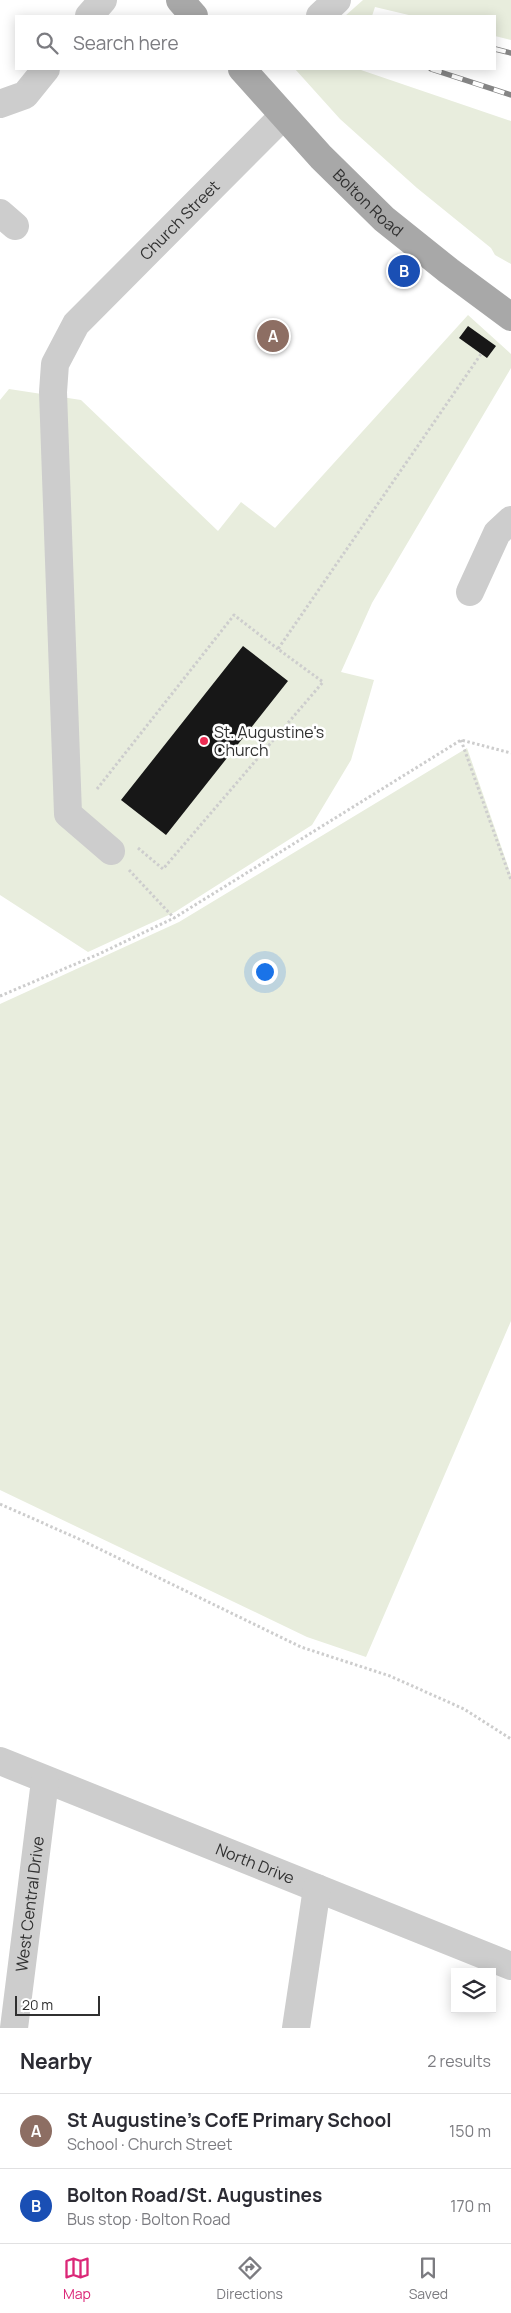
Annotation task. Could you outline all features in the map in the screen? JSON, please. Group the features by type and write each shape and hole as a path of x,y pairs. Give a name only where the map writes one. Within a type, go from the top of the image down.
{"main road":[{"path":"180,0 193,15"},
{"name":"Bolton Road","path":"253,73 283,116 321,158 384,219 449,272 511,317"}],"street":[{"path":"90,15 103,0"},
{"path":"321,15 337,0"},
{"path":"0,104 25,95 45,70"},
{"name":"Church Street","path":"111,851 68,814 53,392 55,364 76,324 283,116"},
{"path":"470,592 497,533 511,520"},
{"name":"North Drive","path":"0,1762 511,1966"},
{"name":"West Central Drive","path":"14,2028 45,1781"},
{"path":"296,2028 317,1888"}],"path":[{"path":"278,649 481,354"},
{"path":"92,795 234,615 323,682 163,869 124,835 111,851 174,918"},
{"path":"0,996 99,954 174,918 461,740 511,754"},
{"path":"461,740 511,880"},
{"path":"0,1504 79,1539 301,1647 390,1676 464,1709 511,1739"}],"green space":[{"path":"363,0 511,0 511,40 496,36 496,15 409,15 375,7 372,15 346,15"},
{"path":"296,70 361,70 511,121 511,264 495,255 491,248 417,188 340,119"},
{"path":"468,315 511,354 511,368 372,603 341,672 374,680 351,760 312,825 175,912 88,952 0,895 0,400 9,389 81,400 218,531 241,502 275,528"},
{"path":"467,748 511,875 511,1321 366,1657 307,1637 0,1490 0,1004 179,922"}],"building":[{"path":"468,326 496,346 487,358 459,338"},
{"name":"St. Augustine's Church","path":"243,646 288,681 166,835 121,800"}],"railway":[{"path":"496,49 511,53"},
{"path":"434,70 511,95"}],"place":[{"name":"Bolton Road/St. Augustines","path":"404,271"},
{"name":"St Augustine's CofE Primary School","path":"273,336"},
{"name":"St. Augustine's Church","path":"204,741"}]}
